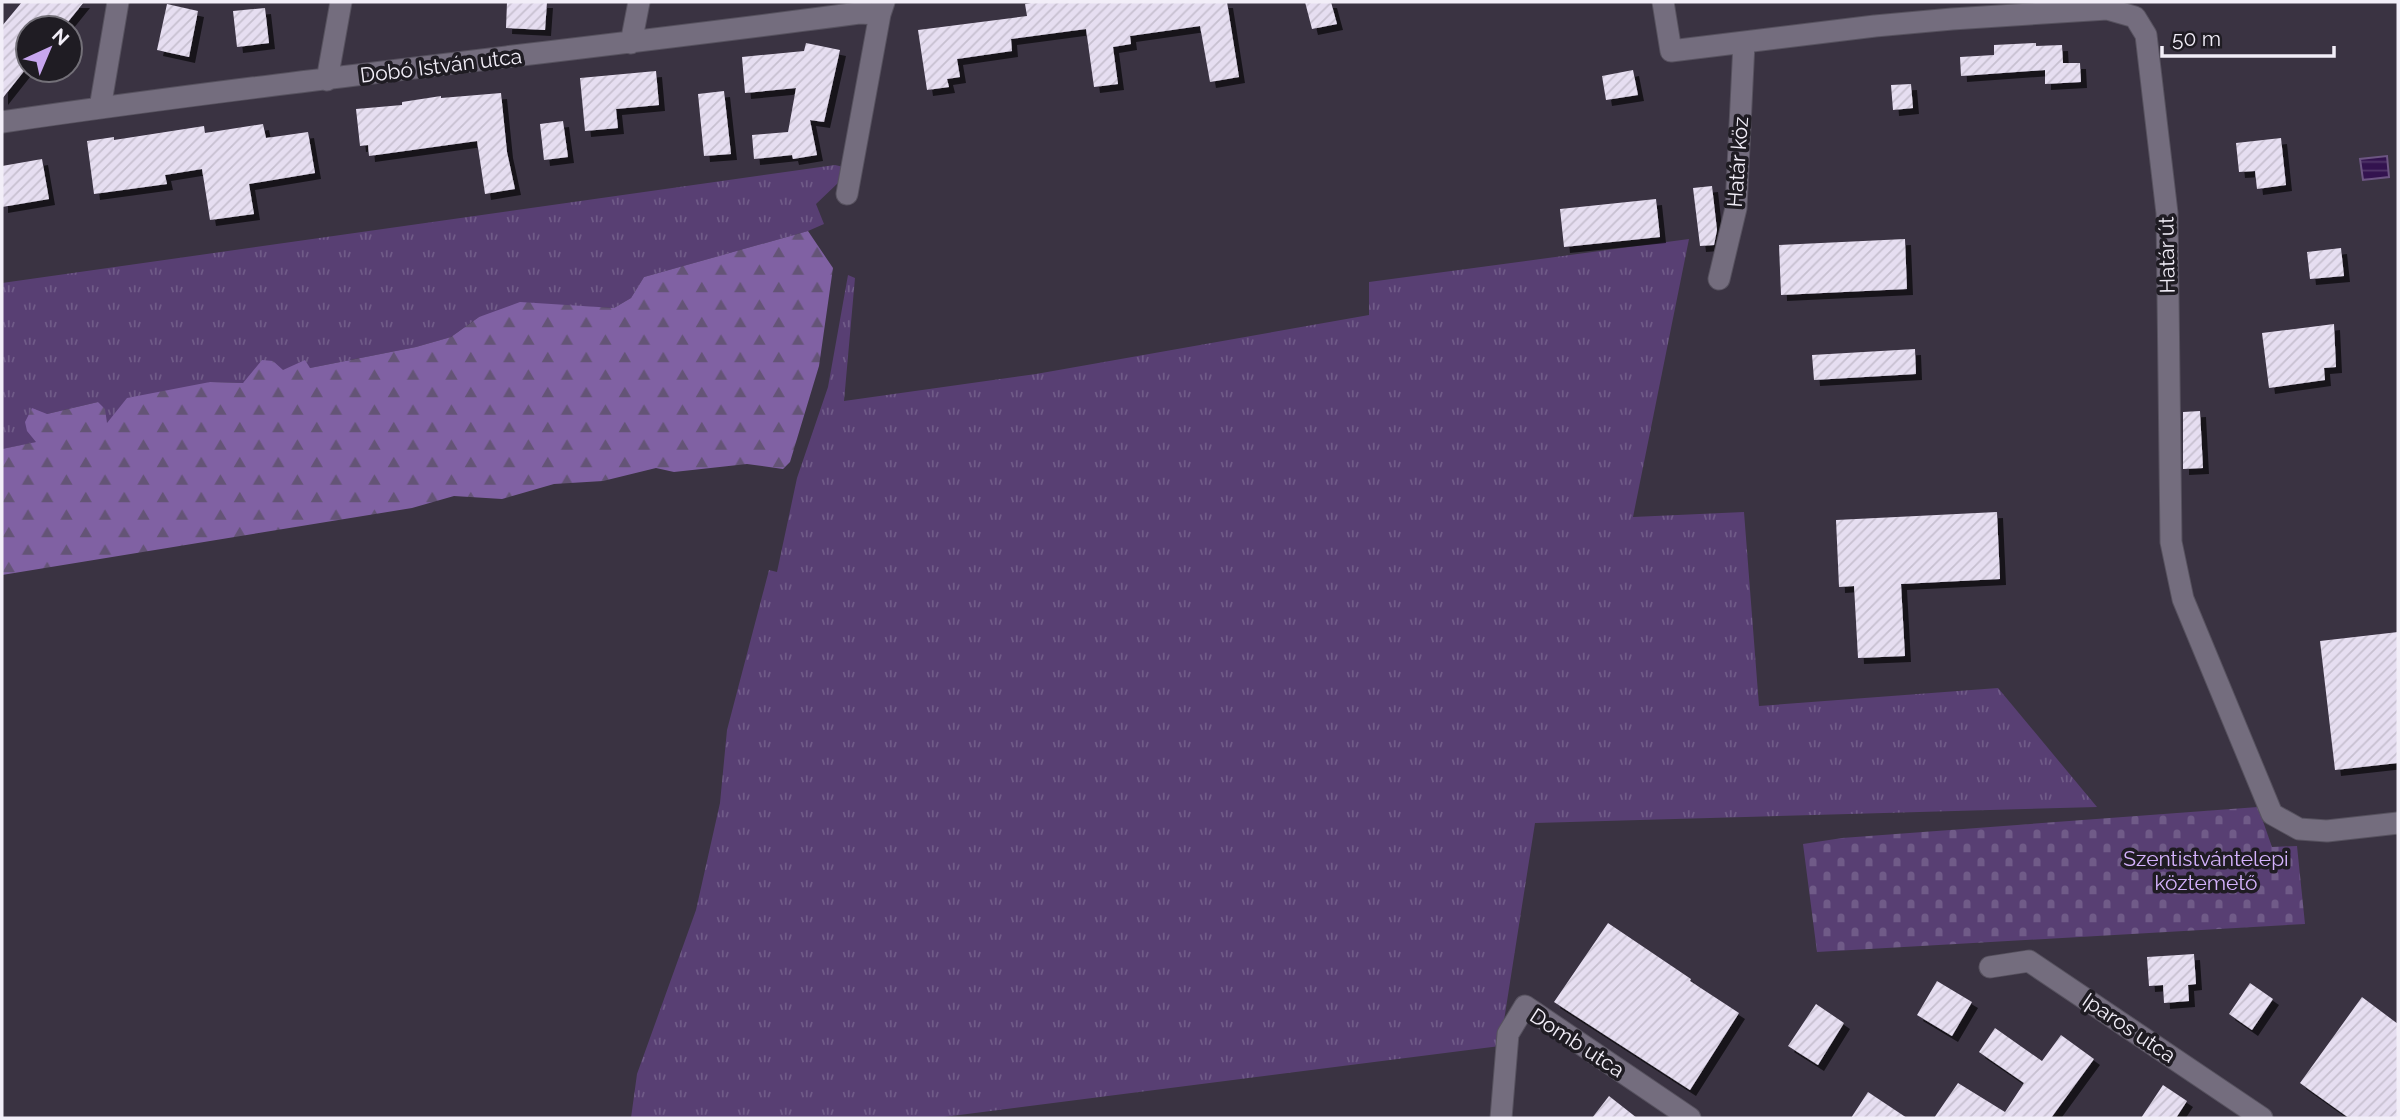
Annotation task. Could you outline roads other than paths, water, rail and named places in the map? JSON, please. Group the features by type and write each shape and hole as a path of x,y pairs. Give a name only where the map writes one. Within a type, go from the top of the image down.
{"street":[{"path":"100,108 118,2"},
{"path":"327,80 341,2"},
{"path":"631,43 639,2"},
{"name":"Határ út","path":"1663,2 1671,51 1875,26 2038,13 2107,9 2135,17 2146,35 2167,214 2171,542 2183,599 2272,814 2299,829 2327,831 2398,824"},
{"path":"847,194 882,8"},
{"name":"Dobó István utca","path":"2,122 631,43 882,8"},
{"name":"Határ köz","path":"1718,279 1736,208 1744,43"},
{"name":"Iparos utca","path":"1990,967 2029,961 2262,1118"},
{"name":"Domb utca","path":"1501,1118 1508,1034 1525,1006 1678,1115"}],"park label":[{"name":"Szentistvántelepi köztemető","path":"2206,871"}]}
